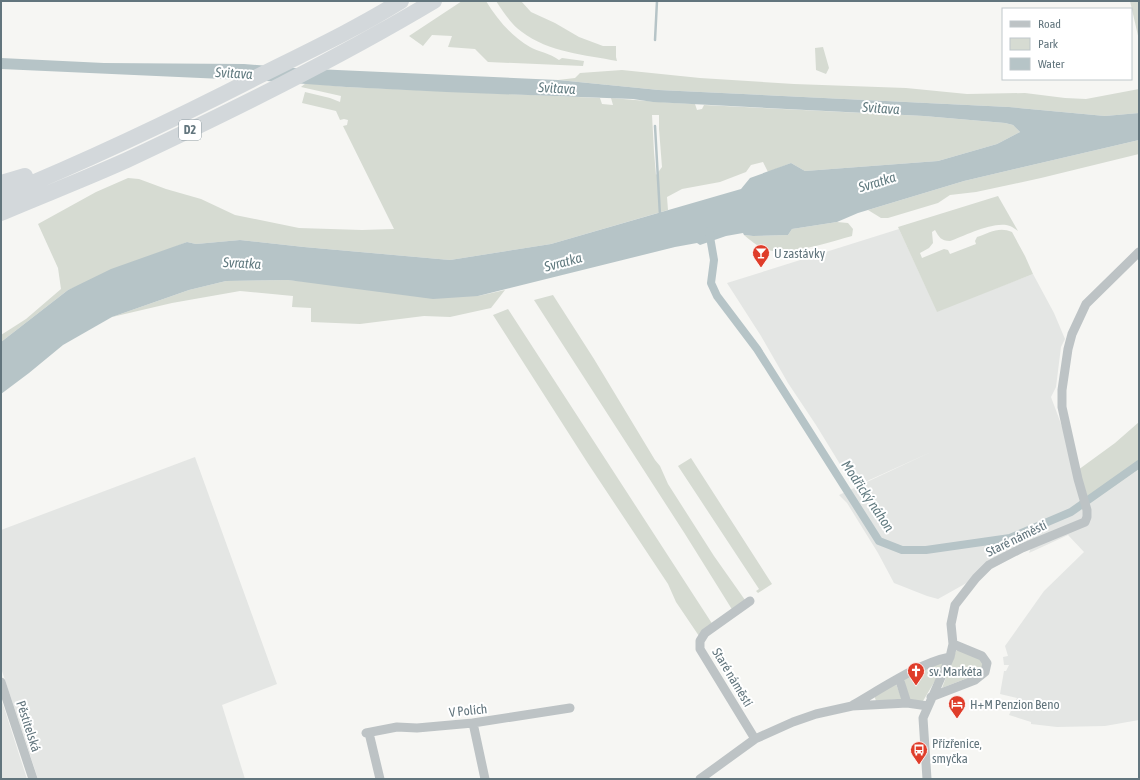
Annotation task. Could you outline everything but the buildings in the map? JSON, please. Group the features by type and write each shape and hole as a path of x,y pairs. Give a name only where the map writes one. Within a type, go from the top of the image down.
{"highway":[{"name":"D2","path":"1,196 114,147 223,95 402,1"},
{"name":"D2","path":"1,213 126,160 254,99 344,52 434,1"},
{"path":"1,183 114,147"}],"street":[{"name":"Staré náměstí","path":"927,779 923,718 950,658 953,644 951,624 955,605 976,578 989,565 1022,548 1085,522 1088,518 1088,510 1081,488 1062,407 1062,390 1072,334 1086,304 1139,252"},
{"name":"Staré náměstí","path":"750,601 705,633 700,641 700,649 755,739"},
{"path":"932,697 975,680 985,672 987,663 982,656 953,644"},
{"path":"852,706 900,678 939,659 950,658"},
{"path":"900,678 907,704"},
{"name":"Pěstitelská","path":"1,682 33,779"},
{"path":"700,779 755,739 793,722 816,714 852,706 907,704 928,706"},
{"name":"V Polích","path":"380,779 367,733 397,727 417,728 473,724 570,708"},
{"path":"473,724 485,779"}],"shaded area":[{"path":"899,229 937,311 1033,274 1054,313 1065,339 1061,347 1056,387 1051,397 1090,503 1139,469 1139,720 1105,726 1057,727 1031,724 1031,722 1009,715 1017,698 1000,694 1004,671 1006,671 1009,665 1004,665 1003,657 1008,656 1005,646 1044,591 1084,552 1068,535 1029,553 1031,547 938,599 894,583 878,553 847,503 839,495 931,452 854,487 727,283"},
{"path":"195,457 277,684 222,705 245,779 38,779 1,668 1,530"},
{"path":"1,698 27,779 1,779"}],"green space":[{"path":"462,1 486,1 505,27 523,43 559,60 562,58 584,61 583,66 488,62 475,49 448,47 452,36 432,35 423,46 409,36"},
{"path":"496,1 521,1 531,12 555,23 579,37 603,46 616,46 617,61 568,52 532,39 514,25"},
{"path":"1130,1 1139,1 1139,40 1132,8"},
{"path":"823,47 829,68 826,74 816,70 815,48"},
{"path":"622,70 700,78 794,84 906,88 967,94 1025,93 1086,99 1139,89 1139,113 1105,116 1009,107 659,90 558,80 575,78 580,73"},
{"path":"306,83 346,87 600,98 602,104 613,105 611,98 695,104 697,110 702,109 704,105 924,116 1005,123 1013,125 1020,132 997,144 938,161 805,171 791,163 768,172 763,162 751,165 746,172 720,182 682,189 667,197 668,210 551,244 450,260 240,240 196,244 187,242 68,290 1,342 1,335 26,319 61,289 58,268 38,224 96,192 128,178 139,179 166,189 201,199 235,215 299,228 362,230 394,229 343,126 347,125 348,120 340,120 336,111 302,103 305,92 340,102 341,96 301,87","holes":["652,115 659,115 662,167 656,175"]},
{"path":"1139,140 1139,154 1041,178 976,192 950,195 938,203 888,218 881,218 868,210 964,181"},
{"path":"998,196 1018,231 1010,226 996,225 980,229 950,241 941,238 935,230 932,232 933,243 929,248 920,253 922,258 944,249 948,250 950,254 976,244 975,241 977,237 998,230 1007,230 1012,232 1033,274 937,312 898,227"},
{"path":"837,222 848,223 853,229 852,236 796,250 773,251 764,249 756,245 744,235 788,235 792,229"},
{"path":"288,280 478,296 505,290 491,308 450,317 424,316 360,324 311,322 311,308 292,307 293,296 240,291 172,303 112,317 189,290 226,281"},
{"path":"553,295 660,466 668,484 714,556 745,600 733,611 534,300"},
{"path":"508,309 713,625 699,636 676,602 668,584 587,462 493,315"},
{"path":"1139,422 1139,469 1090,503 1078,470 1115,443"},
{"path":"691,458 772,584 758,593 756,591 759,589 678,466"},
{"path":"958,650 980,659 984,665 980,673 942,688 956,651"},
{"path":"943,662 939,674 923,701 918,702 910,700 904,681 906,677"},
{"path":"896,684 902,699 876,701 874,695"}],"water":[{"path":"1,58 104,63 244,64 293,68 558,80 659,90 1009,107 1105,116 1139,113 1139,140 964,181 858,213 837,222 792,229 788,235 753,236 744,235 743,233 726,236 700,245 697,243 675,247 478,296 433,299 288,280 226,281 189,290 112,317 63,345 1,394 1,342 68,290 111,269 187,242 196,244 240,240 450,260 551,244 741,189 750,178 791,163 805,171 938,161 997,144 1020,132 1013,125 1005,123 924,116 653,102 633,99 446,92 267,81 1,69"}],"waterway":[{"path":"655,40 657,1"},
{"path":"655,126 660,215"},
{"name":"Modřický náhon","path":"709,231 714,260 711,283 717,296 757,349 879,541 902,550 926,550 1010,538 1071,512 1139,464"}],"place":[{"name":"U zastávky","path":"761,268"},
{"name":"sv. Markéta","path":"916,686"},
{"name":"H+M Penzion Beno","path":"957,719"},
{"name":"Přízřenice, smyčka","path":"919,765"}],"water label":[{"name":"Svitava","path":"234,73"},
{"name":"Svitava","path":"557,88"},
{"name":"Svitava","path":"881,108"},
{"name":"Svratka","path":"877,182"},
{"name":"Svratka","path":"563,262"},
{"name":"Svratka","path":"242,263"}]}
